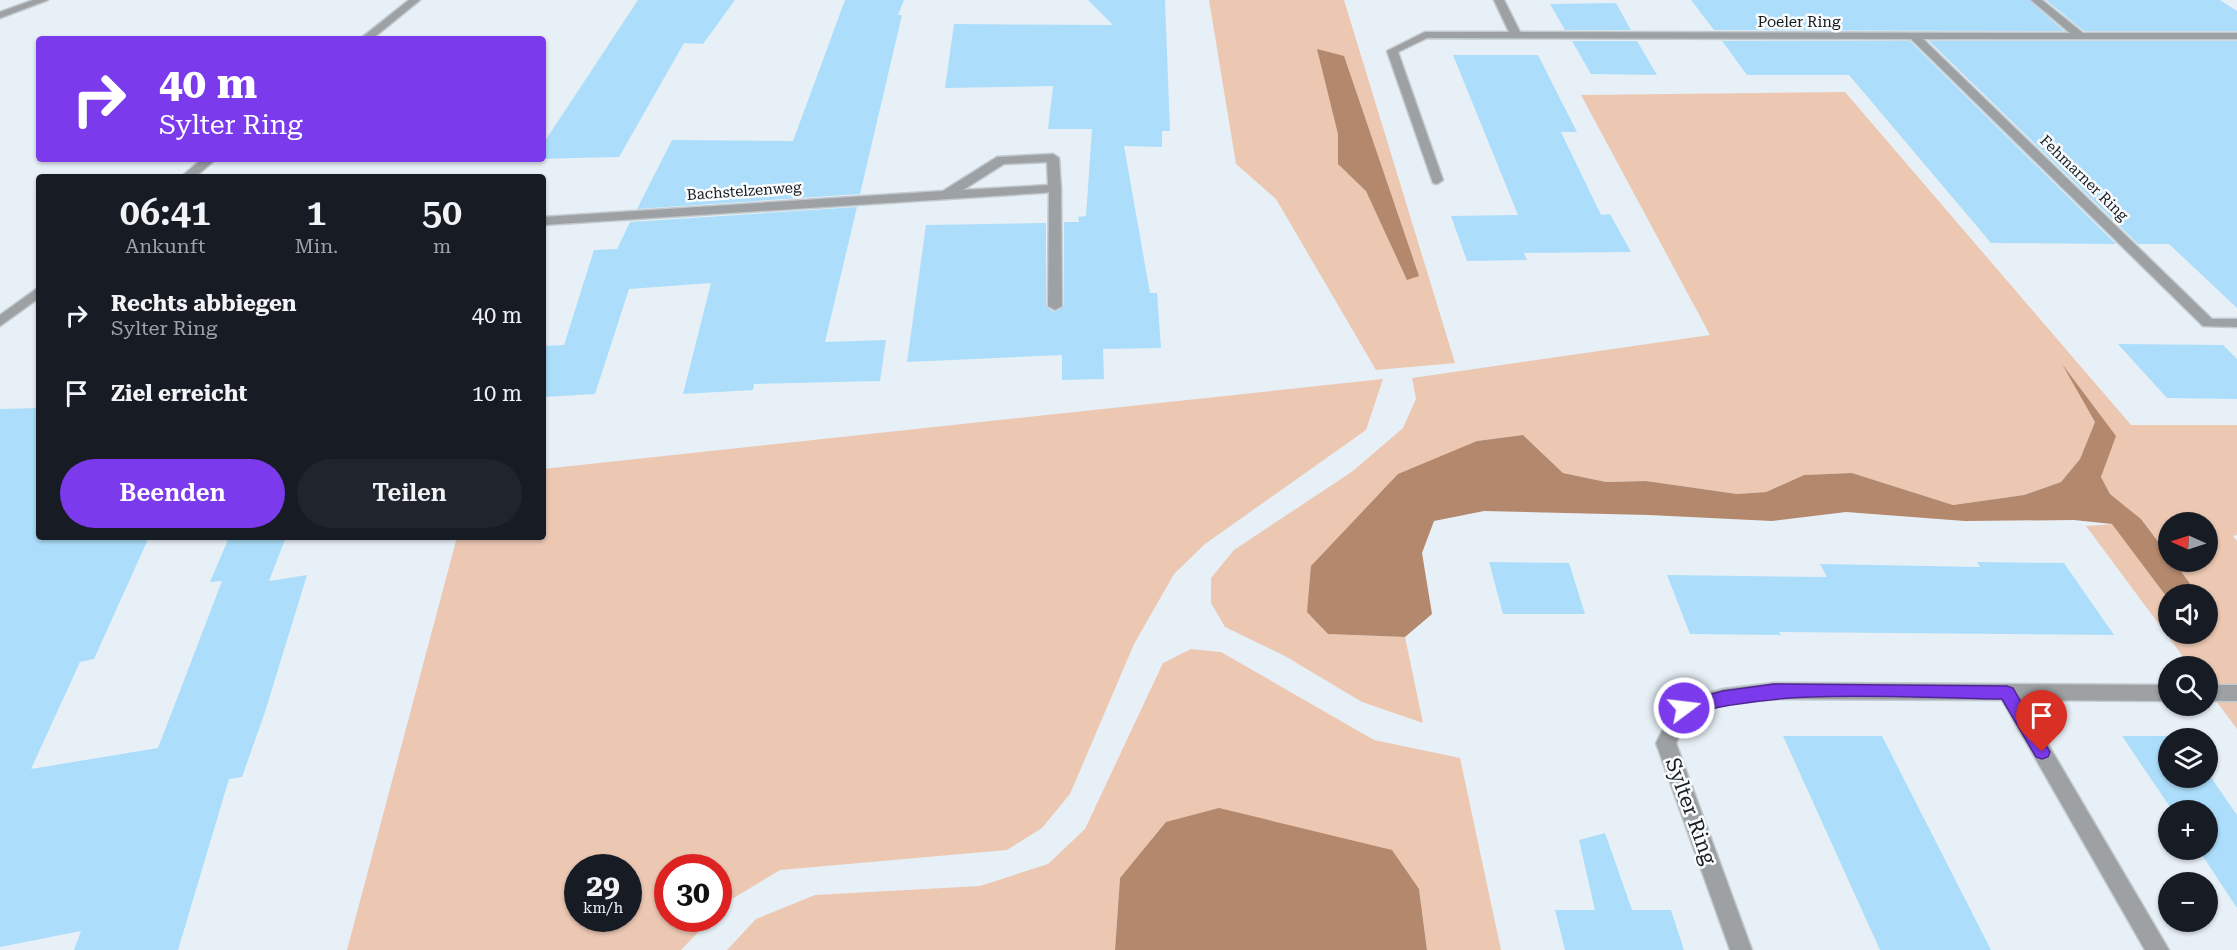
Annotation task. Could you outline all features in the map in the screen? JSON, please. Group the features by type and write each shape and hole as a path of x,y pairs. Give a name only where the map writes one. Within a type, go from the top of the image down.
{"street":[{"path":"0,15 43,0"},
{"path":"369,36 415,0"},
{"path":"1499,0 1516,35"},
{"path":"2036,0 2082,37"},
{"name":"Poeler Ring","path":"1437,180 1392,51 1425,35 1916,38 2237,36"},
{"name":"Fehmarner Ring","path":"1916,38 2208,322 2237,322"},
{"name":"Bachstelzenweg","path":"546,221 1055,188 1053,158 1001,160 948,194"},
{"path":"191,174 206,162"},
{"path":"1055,188 1055,306"},
{"path":"0,322 7,311 36,293"},
{"name":"Sylter Ring","path":"1741,950 1666,743 1684,708 1723,697 1774,691 2158,693"},
{"path":"2007,692 2158,950"},
{"path":"2218,693 2237,693"}],"shaded area":[{"path":"1209,0 1344,0 1455,363 1376,370 1276,199 1236,164"},
{"path":"1317,49 1344,56 1419,276 1407,280 1366,191 1338,164 1338,134"},
{"path":"1845,92 2131,425 2237,425 2237,535 2233,536 2237,541 2237,729 2218,703 2218,656 2183,656 2174,644 2218,644 2218,584 2190,584 2181,572 2218,572 2218,512 2158,512 2158,541 2141,519 2110,494 2101,477 2115,436 2066,370 2095,422 2080,459 2061,482 2024,495 1953,505 1852,473 1804,475 1766,492 1737,494 1646,481 1606,482 1563,473 1523,435 1477,441 1329,634 1405,637 1423,723 1362,702 1285,656 1225,627 1211,603 1211,578 1234,550 1353,471 1403,428 1416,399 1412,378 1710,335 1581,95"},
{"path":"2062,364 2116,436 2101,477 2110,494 2141,519 2158,541 2158,572 2181,572 2190,584 2158,585 2112,524 2074,520 1965,521 1846,512 1772,521 1484,511 1434,521 1422,553 1432,614 1405,637 1328,634 1307,612 1311,566 1398,474 1477,441 1523,435 1563,473 1606,482 1646,481 1737,494 1766,492 1804,475 1852,473 1953,505 2024,495 2061,482 2080,459 2095,422"},
{"path":"1383,379 1366,430 1205,544 1174,574 1134,644 1070,794 1042,828 1007,850 780,870 732,899 732,854 654,854 654,932 698,932 681,950 347,950 456,540 546,540 546,469"},
{"path":"2113,524 2158,585 2158,623 2086,526"},
{"path":"1191,649 1221,652 1374,740 1460,758 1501,950 1427,950 1419,889 1120,877 1115,950 727,950 756,919 815,895 980,886 1048,864 1085,829 1163,663"},
{"path":"1219,808 1392,850 1419,889 1427,950 1115,950 1120,878 1166,822"}],"building":[{"path":"638,0 735,0 703,44 684,43 619,157 546,159 546,139"},
{"path":"845,0 904,0 898,15 902,15 860,194 637,209 672,140 793,141"},
{"path":"1088,0 1165,0 1170,131 1162,131 1162,147 1124,146 1150,293 1157,293 1161,348 1103,349 1104,379 1062,380 1062,355 907,362 926,225 1046,223 1046,306 1054,312 1064,306 1064,222 1079,222 1078,217 1086,216 1092,129 1048,129 1053,86 945,88 954,24 1113,25"},
{"path":"1691,0 2029,0 2064,31 1714,30"},
{"path":"2046,0 2220,0 2237,11 2237,31 2084,31"},
{"path":"1616,3 1631,30 1565,30 1550,4"},
{"path":"1572,41 1637,41 1657,75 1591,74"},
{"path":"1722,41 1910,41 2116,244 1991,243 1849,75 1747,75"},
{"path":"1929,41 2237,41 2237,308 2169,244 2138,244"},
{"path":"1453,55 1538,55 1577,132 1561,132 1601,215 1610,214 1631,252 1524,253 1527,260 1467,261 1451,216 1518,215"},
{"path":"857,207 825,342 886,340 880,381 754,384 753,390 683,394 711,283 629,289 595,394 546,397 546,346 564,345 594,250 617,249 630,222"},
{"path":"2118,344 2223,345 2237,359 2237,399 2167,398"},
{"path":"36,408 36,540 148,540 94,659 80,662 31,769 158,748 222,581 210,582 228,540 285,540 269,581 307,575 265,712 242,777 229,779 178,950 74,950 81,931 0,947 0,409"},
{"path":"1489,562 1569,563 1585,614 1503,614"},
{"path":"1977,562 2064,563 2114,635 1779,632 1781,635 1690,634 1667,575 1827,577 1820,564 1980,567"},
{"path":"1783,736 1882,736 1991,950 1880,950"},
{"path":"2122,736 2158,736 2158,788 2218,787 2237,815 2237,908 2218,879 2218,872 2213,872 2205,860 2218,860 2218,800 2165,800"},
{"path":"1605,833 1632,910 1671,910 1684,950 1565,950 1555,910 1595,910 1579,840"}],"route":[{"path":"1684,708 1723,697 1774,691 2007,692 2042,752"}]}
